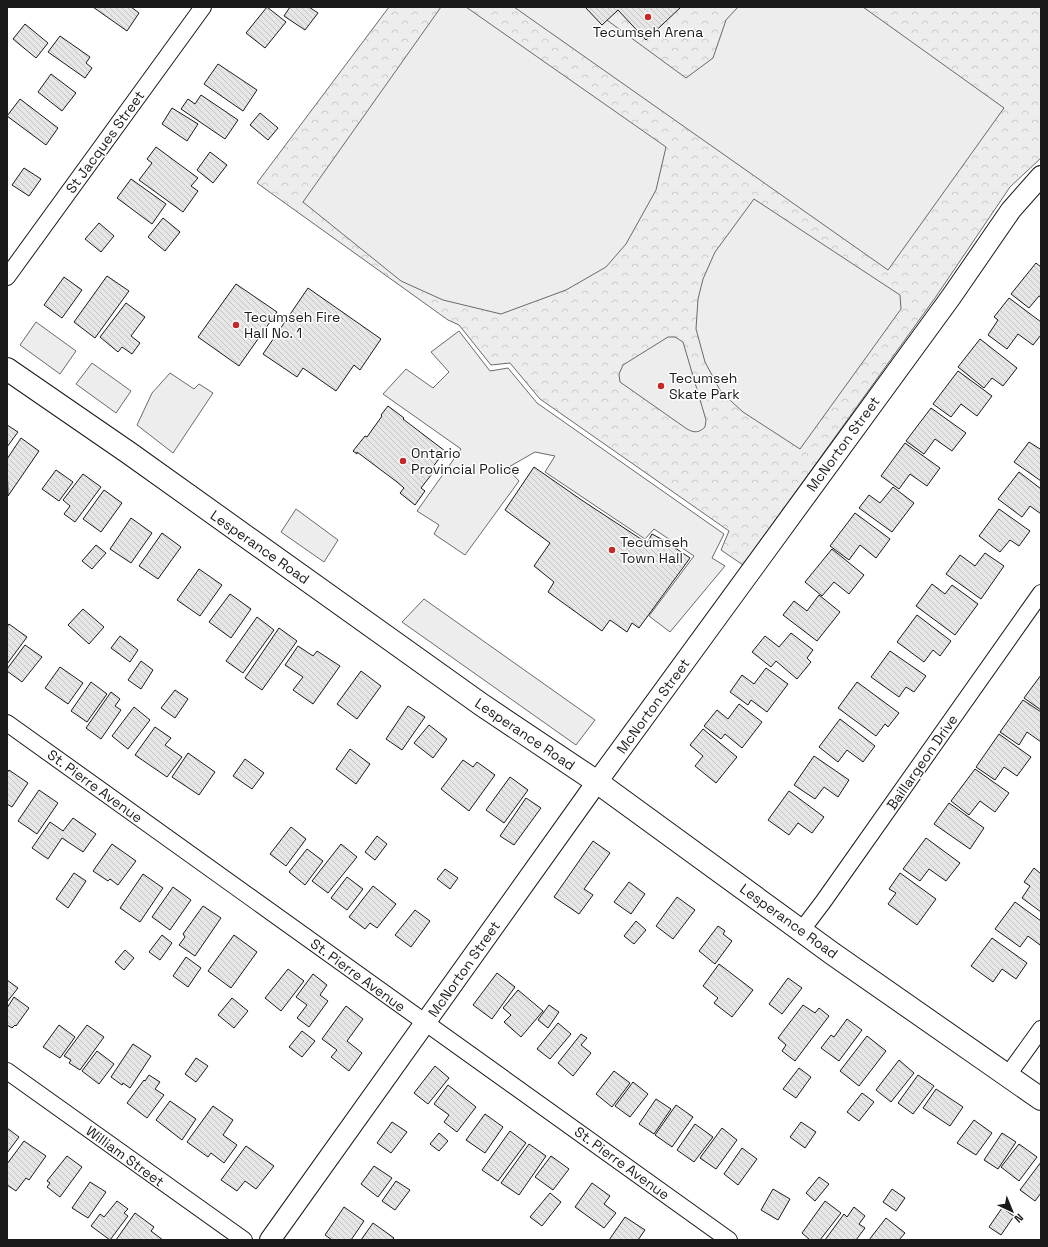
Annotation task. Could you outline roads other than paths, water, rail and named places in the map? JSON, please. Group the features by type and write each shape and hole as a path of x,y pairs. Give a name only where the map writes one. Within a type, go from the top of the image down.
{"main road":[{"name":"Lesperance Road","path":"7,370 135,458 482,705 597,782 802,931 1041,1099"}],"street":[{"name":"St Jacques Street","path":"7,277 203,7"},
{"name":"McNorton Street","path":"270,1240 426,1024 597,782 951,297 1011,210 1041,176"},
{"name":"Baillargeon Drive","path":"802,931 1041,593"},
{"name":"St. Pierre Avenue","path":"7,723 729,1240"},
{"path":"1008,1075 1041,1028"},
{"name":"William Street","path":"7,1071 244,1240"}],"place":[{"name":"Tecumseh Arena","path":"648,17"},
{"name":"Tecumseh Fire Hall No. 1","path":"236,325"},
{"name":"Tecumseh Skate Park","path":"661,386"},
{"name":"Ontario Provincial Police","path":"403,461"},
{"name":"Tecumseh Town Hall","path":"612,550"}]}
